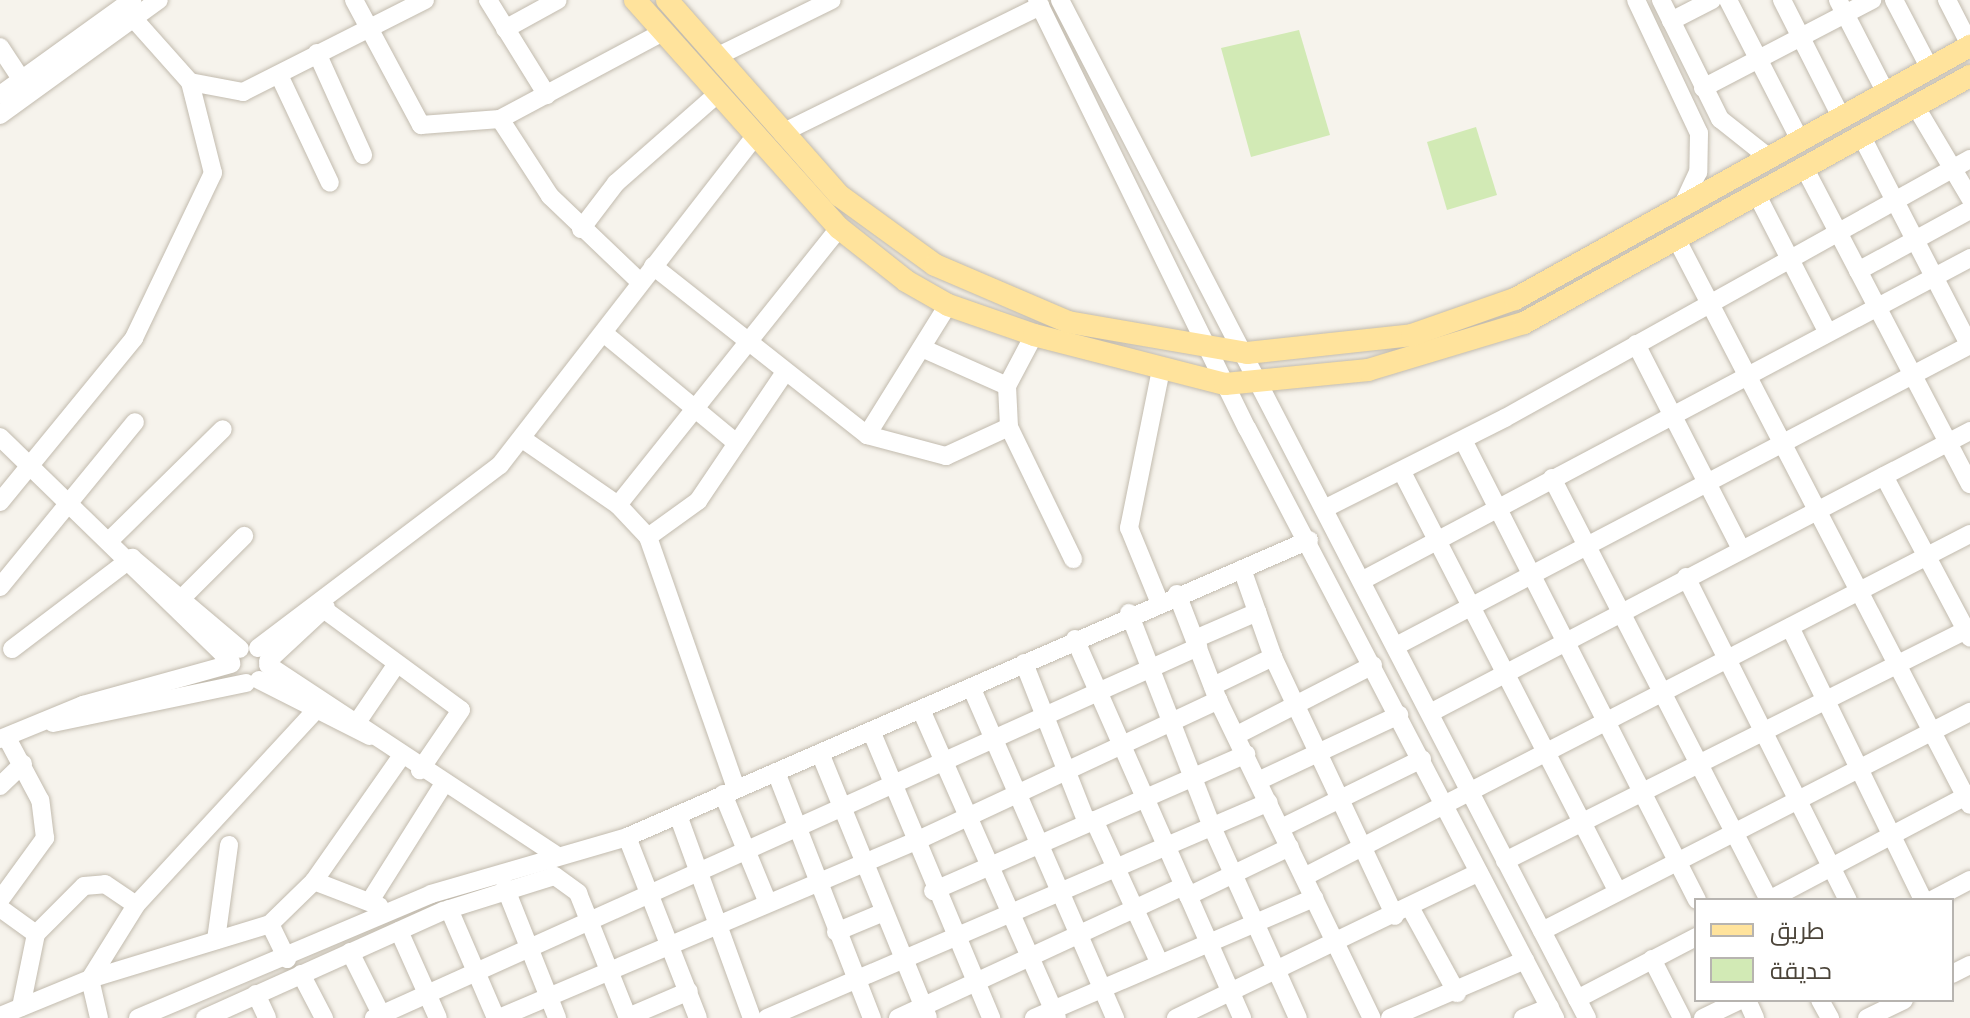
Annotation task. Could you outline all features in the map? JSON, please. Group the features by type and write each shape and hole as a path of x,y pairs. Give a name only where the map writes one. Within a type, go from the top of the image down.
{"main road":[{"path":"635,0 754,138 839,228 948,305 1034,335 1225,384 1262,385 1473,343 1572,300 1756,193 1970,76"},
{"path":"667,0 840,196 948,272 1068,322 1247,353 1359,345 1465,319 1572,272 1768,157 1970,46"}],"street":[{"path":"0,115 27,87 132,9 159,0"},
{"path":"354,0 421,125 500,119 663,32"},
{"path":"190,82 243,92 425,0"},
{"path":"488,0 547,95"},
{"path":"505,29 558,0"},
{"path":"716,57 832,0"},
{"path":"1060,0 1247,353 1587,1018"},
{"path":"1636,0 1694,115 1701,151 1681,209"},
{"path":"1661,0 1703,88 1731,132 1768,157"},
{"path":"1671,21 1712,0"},
{"path":"1728,0 1800,140"},
{"path":"1782,0 1841,117"},
{"path":"1703,88 1800,36 1842,7 1872,0"},
{"path":"1894,0 1930,69"},
{"path":"1947,0 1970,46"},
{"path":"782,133 1038,3 1225,384 1309,540 1552,1012 1523,1018"},
{"path":"1842,7 1886,93"},
{"path":"0,502 134,338 208,184 213,160 190,82 132,9"},
{"path":"0,47 27,87"},
{"path":"317,53 363,155"},
{"path":"279,75 330,183"},
{"path":"0,95 27,87"},
{"path":"581,229 616,183 716,95"},
{"path":"1916,107 1962,164 1970,198"},
{"path":"500,119 530,170 581,229 639,281"},
{"path":"1701,151 1731,132"},
{"path":"1396,646 1781,441 1970,345 1899,201 1862,137"},
{"path":"0,900 45,838 46,817 23,764 4,739 50,723 83,705 250,664 470,492 524,440 606,335 639,281 754,138"},
{"path":"1326,508 1463,440 1839,235 1962,164"},
{"path":"1804,167 1970,484"},
{"path":"1756,193 1827,331"},
{"path":"1858,271 1970,210"},
{"path":"618,505 693,403 751,340 839,228"},
{"path":"1677,240 1969,798 1773,898"},
{"path":"1363,580 1827,331 1970,258"},
{"path":"653,266 751,340 785,372 867,435 946,456 1009,427"},
{"path":"867,435 924,349 948,305"},
{"path":"606,335 693,403 734,441"},
{"path":"1034,335 1007,386 1009,427 1073,559"},
{"path":"1636,344 1740,547"},
{"path":"924,349 1007,386"},
{"path":"1161,370 1129,528 1197,643 1215,693 1372,1018"},
{"path":"648,537 698,501 734,441 785,372"},
{"path":"0,587 135,422"},
{"path":"12,649 123,553 223,429"},
{"path":"1430,713 1740,547 1970,431"},
{"path":"0,437 72,501 123,553 250,664 316,710 370,736 556,855"},
{"path":"524,440 618,505 648,537 747,852 767,901"},
{"path":"1463,440 1534,573 1696,898"},
{"path":"1402,472 1508,670 1617,891"},
{"path":"1505,861 1897,664 1969,632 1884,476"},
{"path":"1552,478 1701,762 1768,898"},
{"path":"1304,877 1970,534"},
{"path":"182,598 244,536"},
{"path":"138,1018 287,959 390,911 556,855 627,837 922,712 1129,613 1309,540"},
{"path":"123,553 182,598 250,664 358,721 370,736"},
{"path":"1242,569 1273,657 1363,848 1451,996 1445,1018"},
{"path":"1686,577 1847,898"},
{"path":"325,603 396,665 463,713 420,770"},
{"path":"350,952 380,1017 996,743 1149,669 1257,612"},
{"path":"1129,613 1169,723 1232,876 1298,1018"},
{"path":"1790,627 1922,898"},
{"path":"1075,639 1242,1018"},
{"path":"449,909 497,1018 674,944 767,901 914,842 1121,746 1169,723 1273,657"},
{"path":"1024,663 1067,771 1159,962"},
{"path":"358,721 396,665"},
{"path":"1237,735 1373,665"},
{"path":"972,689 1057,895 1115,1018"},
{"path":"99,1018 90,979 136,905 316,710"},
{"path":"922,712 966,818 1055,1014"},
{"path":"1542,931 1970,712"},
{"path":"1258,781 1399,715"},
{"path":"872,733 933,891 991,1018"},
{"path":"820,753 926,1013"},
{"path":"933,891 1246,754"},
{"path":"0,1016 90,979 270,924 314,881 400,758"},
{"path":"1281,828 1422,759"},
{"path":"0,786 23,764"},
{"path":"776,772 872,1018"},
{"path":"370,901 443,785"},
{"path":"767,1018 801,1012 857,981 1269,802"},
{"path":"678,815 702,873 752,1018"},
{"path":"627,837 674,944 698,1018"},
{"path":"216,940 229,845"},
{"path":"898,1018 926,1013 1135,911 1232,876 1290,847"},
{"path":"1176,1018 1339,945 1479,872"},
{"path":"207,1018 350,952 505,887 564,879 590,923 628,1017 689,991"},
{"path":"1936,898 1970,880"},
{"path":"314,881 390,911"},
{"path":"21,1007 36,934 91,882 136,905"},
{"path":"505,887 557,1018"},
{"path":"1034,1018 1055,1014 1099,988 1314,898"},
{"path":"0,908 36,934"},
{"path":"836,932 884,912"},
{"path":"270,924 287,959"},
{"path":"399,931 438,1018"},
{"path":"1577,999 1694,938"},
{"path":"1652,959 1682,1018"},
{"path":"1390,1018 1451,996 1525,960"},
{"path":"301,974 324,1018"},
{"path":"256,994 267,1018"},
{"path":"1703,1018 1736,1002"},
{"path":"1867,1018 1902,1005"}],"green space":[{"path":"1299,30 1330,135 1251,157 1221,48"},
{"path":"1476,127 1497,195 1447,210 1427,142"}]}
